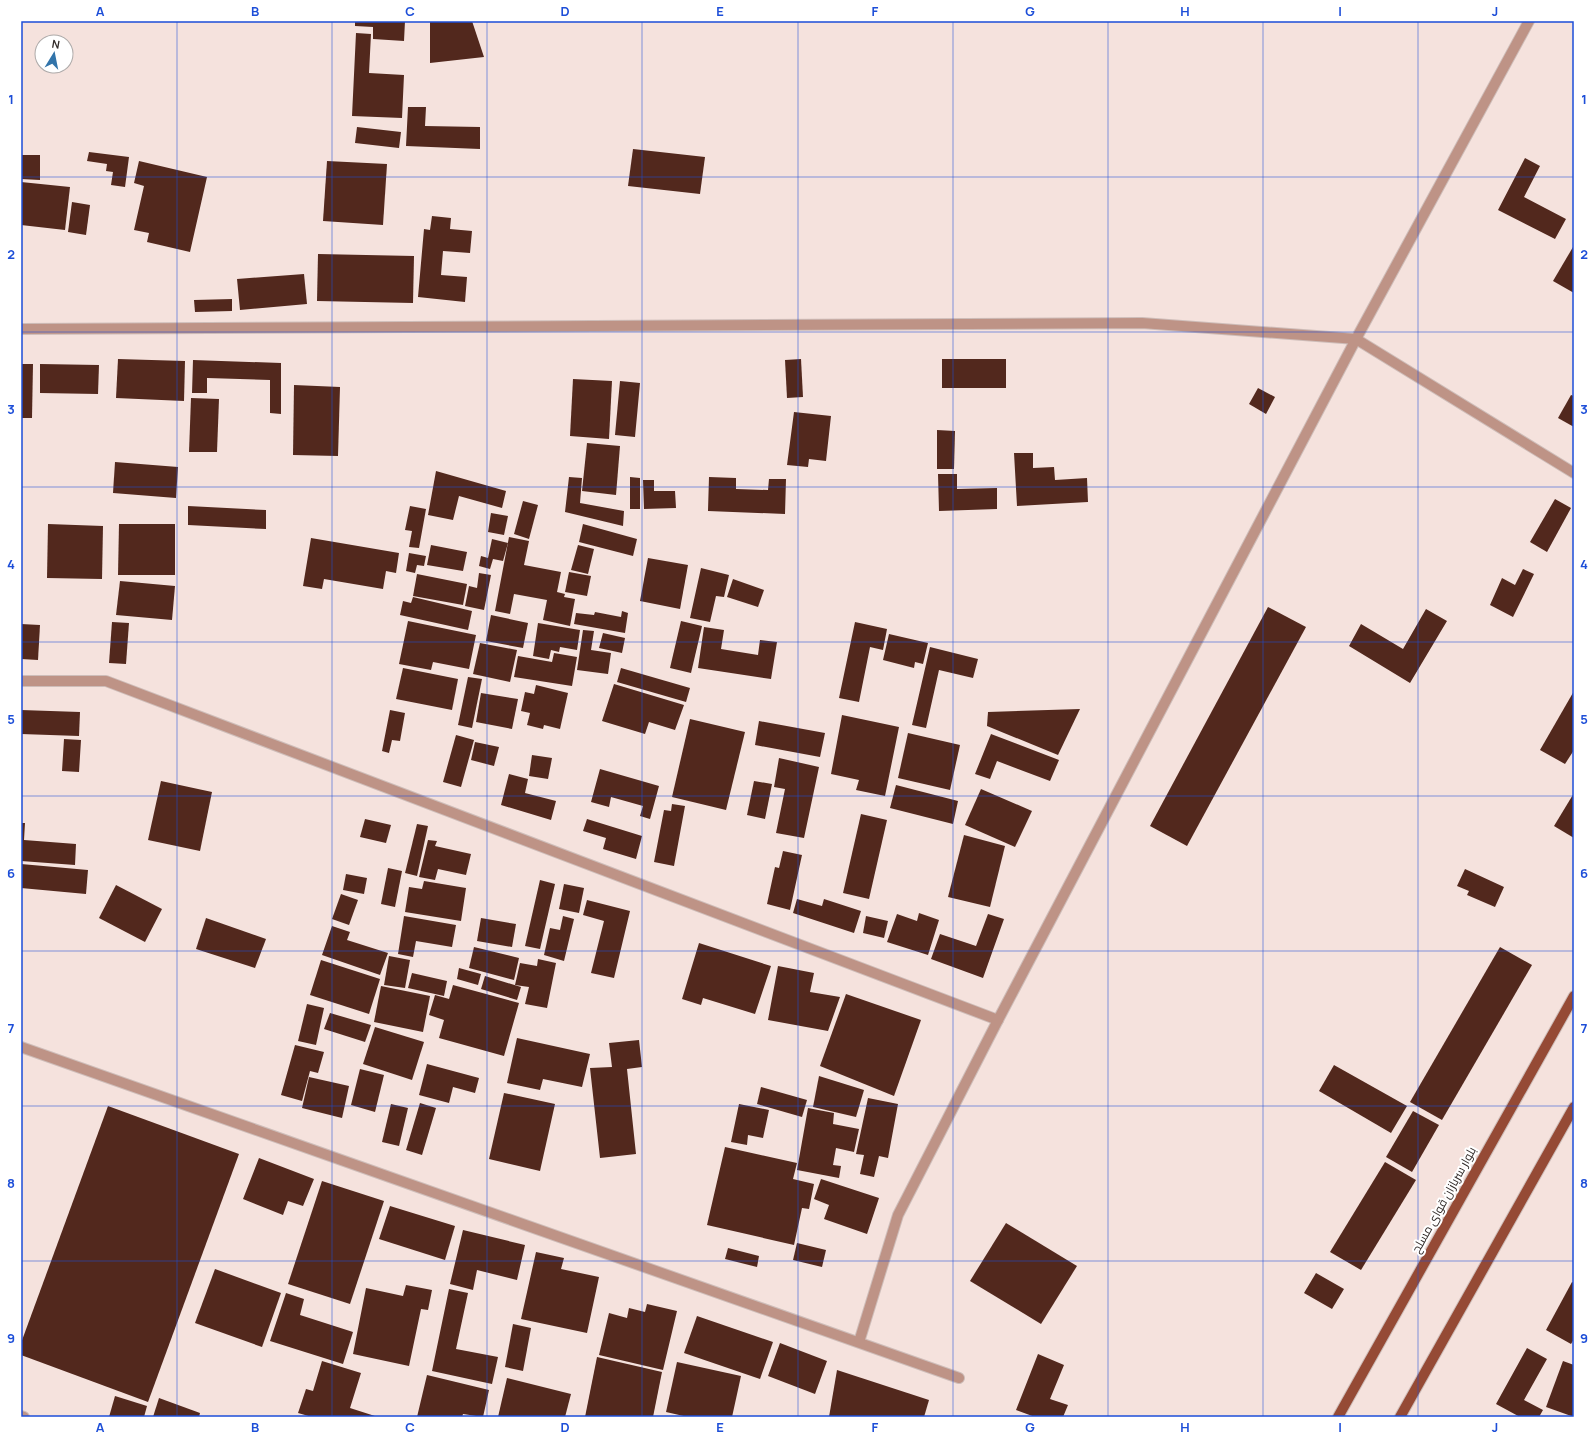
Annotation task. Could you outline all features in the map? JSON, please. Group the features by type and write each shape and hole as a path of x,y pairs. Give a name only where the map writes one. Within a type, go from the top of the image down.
{"main road":[{"name":"بلوار سربازان قوای مسلح","path":"1338,1417 1574,996"},
{"path":"1400,1417 1574,1107"}],"street":[{"path":"859,1342 898,1215 998,1020 1356,339 1529,21"},
{"path":"21,329 1142,323 1356,339 1574,473"},
{"path":"21,681 106,681 998,1020"},
{"path":"21,1047 959,1378"}],"building":[{"path":"355,21 405,21 404,41 373,39 373,27 355,26"},
{"path":"430,21 472,21 484,57 430,63"},
{"path":"356,33 371,34 369,73 404,75 402,118 352,116"},
{"path":"408,107 426,107 425,126 480,127 480,149 406,146"},
{"path":"357,127 401,132 399,148 355,143"},
{"path":"633,149 705,157 700,194 628,186"},
{"path":"89,152 129,157 125,187 111,185 113,172 106,171 107,164 87,161"},
{"path":"21,155 40,155 40,180 21,179"},
{"path":"1525,158 1540,166 1524,197 1566,219 1555,239 1498,210"},
{"path":"139,161 207,177 190,252 147,242 149,233 134,230 144,186 134,183"},
{"path":"327,161 387,164 383,225 323,221"},
{"path":"21,182 70,187 65,230 21,225"},
{"path":"72,202 90,205 86,235 68,232"},
{"path":"432,216 451,218 450,229 472,231 470,253 443,251 441,275 467,277 465,302 418,297 424,229 430,230"},
{"path":"1574,247 1574,293 1553,281"},
{"path":"318,254 414,256 413,303 317,301"},
{"path":"304,274 307,304 240,310 237,279"},
{"path":"232,299 232,311 195,312 194,300"},
{"path":"118,359 185,361 184,401 116,398"},
{"path":"801,359 803,397 787,398 785,360"},
{"path":"942,359 1006,359 1006,388 942,388"},
{"path":"193,360 281,363 281,414 270,413 270,380 207,378 207,393 192,393"},
{"path":"21,364 33,364 32,418 21,418"},
{"path":"40,364 99,365 98,394 40,393"},
{"path":"573,379 612,381 609,439 570,436"},
{"path":"620,381 640,383 635,437 615,435"},
{"path":"294,385 340,387 338,456 293,455"},
{"path":"1258,388 1275,397 1266,414 1249,404"},
{"path":"1571,395 1574,396 1574,427 1558,418"},
{"path":"191,398 219,399 217,452 189,452"},
{"path":"794,412 831,416 826,461 809,459 808,467 787,465"},
{"path":"937,430 955,431 954,469 937,469"},
{"path":"587,443 620,446 616,495 582,491"},
{"path":"1014,453 1033,453 1033,468 1054,467 1055,480 1087,478 1088,502 1017,506"},
{"path":"115,462 178,467 176,498 113,493"},
{"path":"436,471 506,491 502,508 459,496 453,520 428,515"},
{"path":"938,474 957,474 957,489 997,488 997,509 939,511"},
{"path":"569,477 582,478 580,503 624,511 623,526 565,512"},
{"path":"630,477 640,478 640,509 630,509"},
{"path":"709,477 736,478 736,489 768,490 769,479 786,479 785,514 708,511"},
{"path":"643,480 654,480 654,491 675,491 676,508 644,509"},
{"path":"1555,499 1571,508 1547,552 1530,542"},
{"path":"523,501 538,505 529,539 514,534"},
{"path":"188,506 266,510 266,529 188,525"},
{"path":"410,506 426,509 419,548 409,547 412,531 405,530"},
{"path":"491,513 508,516 504,535 488,532"},
{"path":"48,524 103,526 102,579 47,578"},
{"path":"119,524 175,524 175,575 118,575"},
{"path":"583,524 637,539 633,556 579,542"},
{"path":"509,537 529,541 524,565 561,572 557,592 565,594 564,597 575,599 570,626 543,620 547,600 514,594 510,614 495,611"},
{"path":"311,538 399,553 396,573 386,571 383,589 324,579 322,589 303,586"},
{"path":"492,539 508,543 503,561 493,559 490,569 479,566 481,556 488,558"},
{"path":"431,545 467,552 463,571 427,565"},
{"path":"578,545 594,549 588,574 571,570"},
{"path":"409,553 426,556 424,566 417,565 415,573 406,571"},
{"path":"648,558 688,565 680,609 640,601"},
{"path":"701,568 729,575 724,597 716,596 710,622 690,618"},
{"path":"1523,569 1534,574 1513,617 1490,605 1502,578 1515,585"},
{"path":"569,572 591,576 587,596 565,592"},
{"path":"479,573 491,575 484,610 465,606 469,586 477,588"},
{"path":"417,574 467,584 463,605 413,596"},
{"path":"733,579 764,590 758,607 727,597"},
{"path":"120,581 175,586 172,620 116,615"},
{"path":"413,597 472,611 468,630 400,615 403,601 411,603"},
{"path":"1268,607 1306,627 1187,846 1150,826"},
{"path":"1426,609 1447,621 1410,683 1349,646 1361,624 1403,649"},
{"path":"622,611 628,613 625,633 574,624 576,613 594,615 595,612 621,617"},
{"path":"491,615 528,623 523,648 486,641"},
{"path":"408,621 476,635 469,669 433,662 431,670 399,664"},
{"path":"681,621 702,626 691,673 670,668"},
{"path":"112,622 129,623 126,664 109,663"},
{"path":"855,622 887,629 883,650 870,647 859,702 839,698"},
{"path":"538,623 580,630 577,650 560,647 559,652 551,650 549,659 533,656"},
{"path":"21,624 40,625 38,660 21,659"},
{"path":"704,627 724,630 721,649 758,655 760,640 777,642 771,679 698,668"},
{"path":"583,630 594,631 591,650 611,653 608,674 577,670"},
{"path":"603,633 625,638 622,653 599,648"},
{"path":"889,634 928,643 923,664 915,662 914,668 883,660"},
{"path":"480,643 517,650 510,682 473,674"},
{"path":"930,647 978,659 973,678 939,670 926,728 912,725"},
{"path":"554,653 577,657 572,686 514,677 518,656 552,662"},
{"path":"403,668 458,679 452,710 396,699"},
{"path":"621,668 690,688 686,702 617,682"},
{"path":"468,677 482,679 472,728 458,725"},
{"path":"614,684 684,705 675,730 649,722 645,734 602,721"},
{"path":"536,685 568,693 560,729 544,725 543,729 527,725 530,713 521,711 525,692 534,694"},
{"path":"1574,691 1574,750 1565,764 1540,750"},
{"path":"481,693 518,699 512,729 476,722"},
{"path":"1080,709 1058,755 987,726 988,712"},
{"path":"21,710 80,712 79,736 21,734"},
{"path":"390,710 405,713 400,741 392,740 389,753 382,751"},
{"path":"842,715 899,727 885,796 856,790 859,780 831,774"},
{"path":"690,719 745,732 726,810 672,797"},
{"path":"759,721 825,733 820,757 755,745"},
{"path":"908,733 960,745 950,790 898,778"},
{"path":"991,734 1059,760 1050,781 997,761 990,779 975,774"},
{"path":"456,735 474,740 461,787 443,782"},
{"path":"64,739 81,740 79,772 62,771"},
{"path":"475,742 499,747 494,766 471,760"},
{"path":"532,755 552,758 548,779 529,776"},
{"path":"779,758 819,767 804,838 776,833 785,789 774,787"},
{"path":"600,769 659,786 650,819 640,816 643,806 611,797 609,807 591,802"},
{"path":"509,774 528,779 525,793 556,801 551,820 501,805"},
{"path":"161,781 212,792 200,851 148,840"},
{"path":"754,781 772,784 765,819 747,815"},
{"path":"896,785 958,801 953,824 890,808"},
{"path":"981,789 1032,811 1015,847 965,825"},
{"path":"1574,793 1574,838 1554,826"},
{"path":"672,804 685,806 674,866 654,862 664,810 671,811"},
{"path":"861,814 887,820 869,899 843,893"},
{"path":"365,819 391,825 386,843 360,837"},
{"path":"587,819 642,836 636,859 603,849 606,838 583,831"},
{"path":"21,823 25,823 24,840 76,844 75,865 21,861"},
{"path":"417,824 428,826 417,876 405,873"},
{"path":"964,835 1005,846 990,907 948,897"},
{"path":"428,840 437,841 435,846 471,854 466,875 438,869 435,880 419,877"},
{"path":"783,851 802,855 790,910 767,904 775,867 779,868"},
{"path":"21,864 88,870 86,894 21,888"},
{"path":"388,868 402,871 395,907 381,904"},
{"path":"1465,869 1504,887 1495,907 1467,895 1469,891 1457,886"},
{"path":"346,874 367,878 364,894 343,890"},
{"path":"540,880 555,884 540,949 525,946"},
{"path":"424,881 466,888 461,921 405,912 409,887 422,889"},
{"path":"564,884 584,888 579,913 559,909"},
{"path":"116,885 162,909 145,942 99,918"},
{"path":"341,894 358,900 349,925 332,919"},
{"path":"797,899 822,906 824,899 861,911 854,933 793,913"},
{"path":"587,900 630,911 614,978 591,973 604,921 583,915"},
{"path":"919,913 939,920 928,955 887,942 897,914 917,921"},
{"path":"988,914 1004,919 983,978 931,959 940,934 976,946"},
{"path":"404,916 456,925 452,947 416,941 413,957 398,954"},
{"path":"563,916 574,919 564,961 544,955 550,928 560,930"},
{"path":"866,916 888,921 884,938 863,933"},
{"path":"206,918 266,939 255,968 196,949"},
{"path":"481,918 516,924 512,947 477,941"},
{"path":"332,926 350,932 347,940 388,953 380,975 322,955"},
{"path":"699,943 771,966 755,1014 703,998 701,1005 682,999"},
{"path":"474,947 519,958 514,980 469,968"},
{"path":"1500,947 1532,965 1442,1120 1410,1102"},
{"path":"389,956 410,960 405,988 384,985"},
{"path":"538,959 556,963 547,1008 525,1004 529,987 515,985 520,963 537,966"},
{"path":"321,960 380,979 369,1014 310,995"},
{"path":"778,966 814,973 810,992 840,997 828,1031 768,1020"},
{"path":"459,968 481,974 478,985 457,979"},
{"path":"412,973 447,981 444,996 408,988"},
{"path":"485,976 521,987 517,1000 481,989"},
{"path":"453,985 519,1003 504,1056 439,1038 444,1020 429,1015 435,995 449,999"},
{"path":"381,986 430,996 423,1032 374,1022"},
{"path":"846,994 921,1020 894,1096 820,1066"},
{"path":"307,1004 324,1008 316,1045 298,1041"},
{"path":"330,1013 371,1025 365,1042 324,1029"},
{"path":"375,1027 424,1042 412,1080 363,1064"},
{"path":"517,1038 590,1054 582,1087 543,1079 540,1090 507,1083"},
{"path":"639,1040 642,1067 627,1069 636,1154 600,1158 590,1068 612,1067 609,1043"},
{"path":"295,1045 324,1052 318,1073 310,1071 302,1101 281,1095"},
{"path":"427,1064 479,1078 475,1093 453,1087 449,1103 419,1095"},
{"path":"1334,1065 1407,1106 1391,1133 1319,1091"},
{"path":"360,1069 384,1075 375,1112 351,1105"},
{"path":"819,1076 864,1090 856,1117 813,1107"},
{"path":"309,1077 349,1086 342,1118 302,1108"},
{"path":"761,1087 807,1100 802,1117 757,1104"},
{"path":"504,1093 555,1104 540,1171 489,1159"},
{"path":"868,1098 898,1104 888,1158 879,1156 874,1177 860,1174 864,1155 856,1154"},
{"path":"420,1103 436,1108 422,1155 406,1150"},
{"path":"391,1104 408,1108 399,1146 382,1142"},
{"path":"739,1104 769,1110 763,1138 748,1135 747,1145 731,1142"},
{"path":"108,1106 239,1154 148,1402 21,1355 21,1343"},
{"path":"808,1108 834,1113 833,1124 859,1129 854,1152 836,1148 833,1165 841,1166 839,1178 797,1170"},
{"path":"1413,1111 1439,1125 1412,1172 1386,1157"},
{"path":"725,1147 797,1163 793,1179 814,1184 809,1209 802,1208 794,1245 707,1225"},
{"path":"259,1158 314,1179 303,1206 288,1201 283,1215 243,1199"},
{"path":"1385,1162 1416,1180 1361,1270 1330,1252"},
{"path":"821,1179 879,1198 867,1234 824,1219 829,1205 814,1199"},
{"path":"322,1181 384,1201 350,1304 288,1284"},
{"path":"390,1206 455,1226 445,1260 379,1239"},
{"path":"1006,1223 1077,1266 1041,1324 970,1281"},
{"path":"463,1230 525,1245 517,1280 477,1270 473,1290 450,1284"},
{"path":"797,1243 826,1250 822,1267 793,1260"},
{"path":"728,1248 759,1256 757,1267 725,1259"},
{"path":"536,1252 564,1258 561,1269 599,1277 587,1333 521,1319"},
{"path":"215,1269 281,1293 262,1347 195,1323"},
{"path":"1316,1273 1344,1289 1332,1309 1304,1293"},
{"path":"1572,1282 1574,1283 1574,1339 1571,1344 1546,1330"},
{"path":"406,1285 432,1290 428,1310 421,1309 409,1366 353,1354 366,1288 403,1296"},
{"path":"449,1289 468,1293 456,1349 498,1357 492,1384 432,1371"},
{"path":"286,1293 304,1299 300,1315 353,1332 343,1364 270,1341"},
{"path":"647,1304 677,1311 663,1370 599,1355 609,1313 627,1318 629,1308 645,1312"},
{"path":"697,1316 773,1342 760,1379 684,1353"},
{"path":"513,1324 531,1328 523,1371 505,1367"},
{"path":"780,1343 827,1361 815,1394 768,1376"},
{"path":"1527,1348 1547,1359 1524,1400 1543,1410 1539,1417 1520,1417 1496,1404"},
{"path":"1038,1354 1064,1365 1050,1399 1068,1405 1063,1417 1035,1417 1016,1410"},
{"path":"597,1357 662,1372 653,1417 585,1417"},
{"path":"322,1361 361,1373 350,1408 378,1417 312,1417 298,1413 306,1389 313,1391"},
{"path":"1563,1361 1574,1365 1574,1417 1546,1407"},
{"path":"677,1362 741,1376 732,1417 688,1417 666,1412"},
{"path":"837,1370 929,1400 924,1417 829,1417"},
{"path":"427,1375 489,1390 483,1417 463,1414 462,1417 417,1417"},
{"path":"507,1378 571,1394 565,1417 498,1417"},
{"path":"115,1396 147,1406 144,1417 109,1417"},
{"path":"159,1398 200,1413 199,1417 153,1417"}]}
